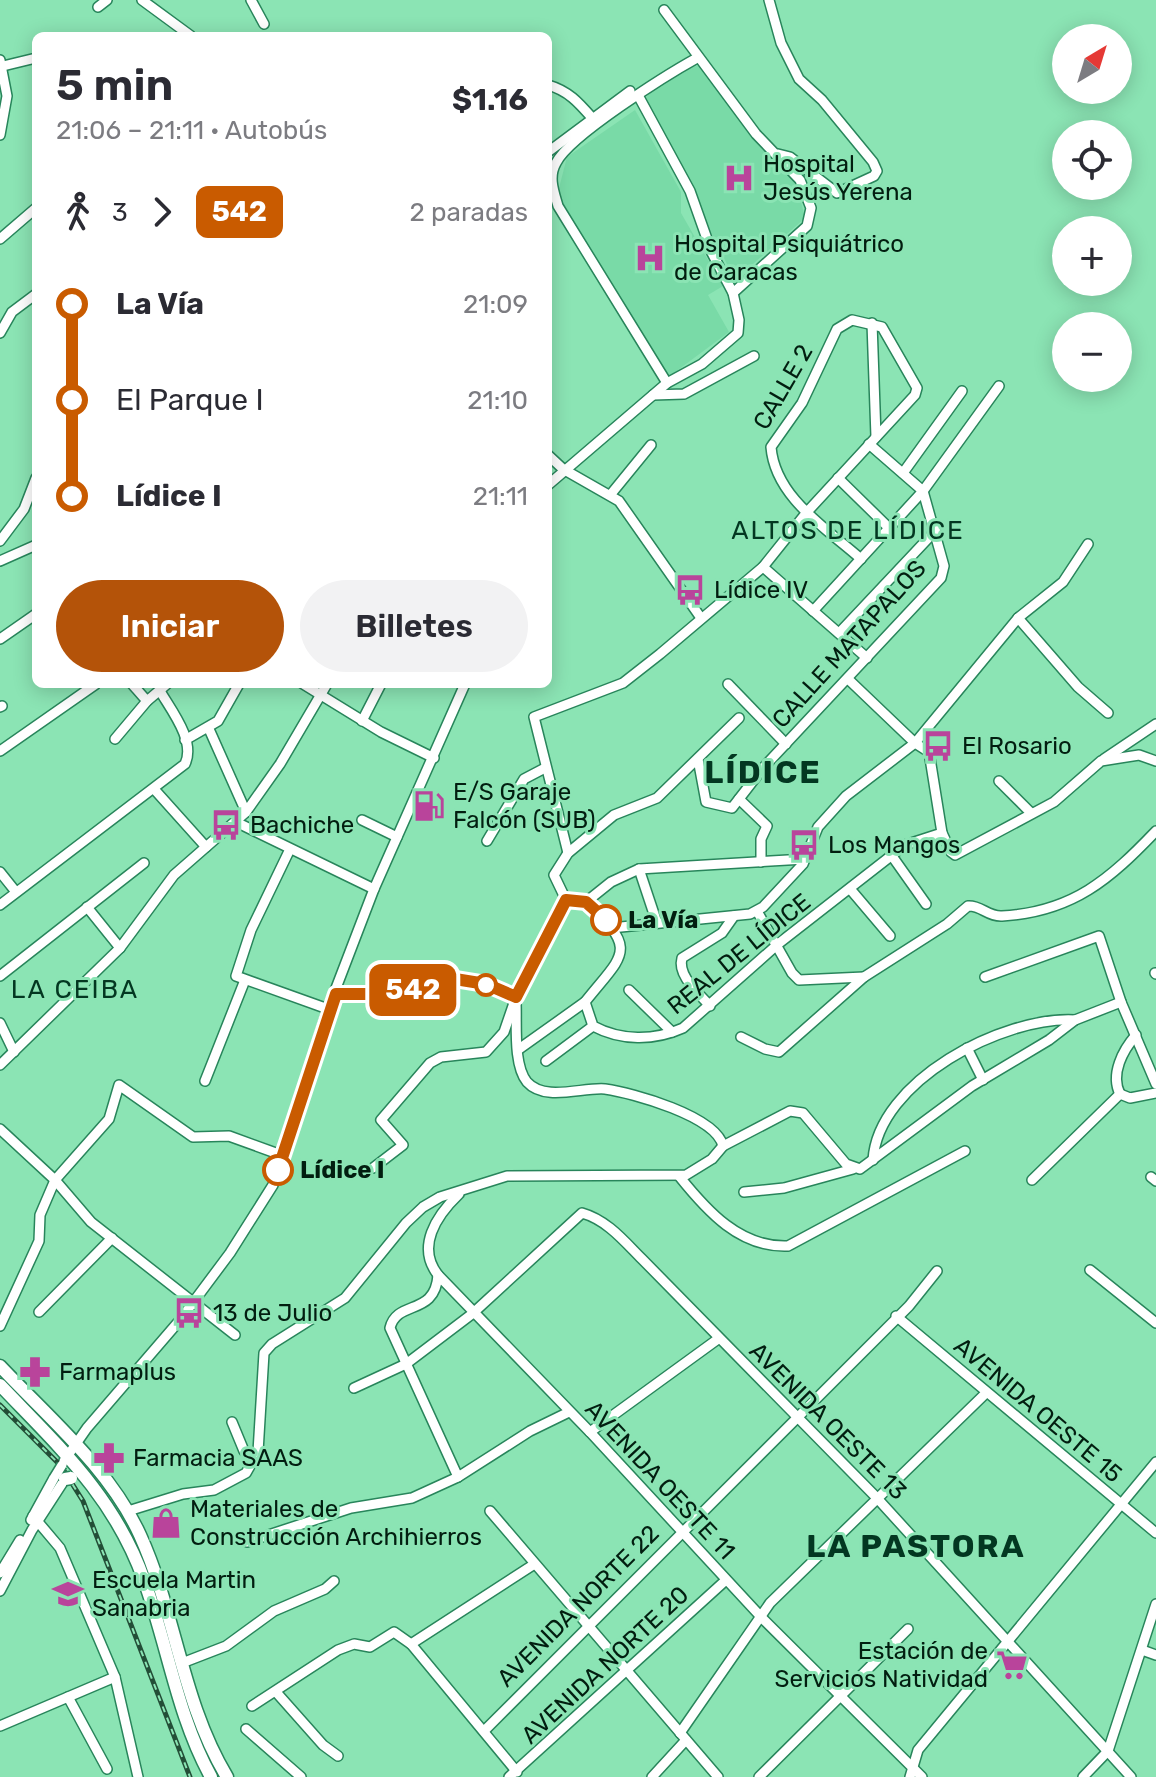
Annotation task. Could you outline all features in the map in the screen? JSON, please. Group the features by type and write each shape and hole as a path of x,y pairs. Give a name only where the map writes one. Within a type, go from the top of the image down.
{"main road":[{"path":"0,1366 67,1468 94,1485 115,1516 144,1580 185,1718 211,1777"},
{"path":"0,1385 67,1468 128,1511 152,1564 205,1736 227,1777"}],"street":[{"path":"142,0 186,32"},
{"path":"251,0 264,24"},
{"path":"769,0 781,43 799,79 830,109 877,171 874,176 837,193 790,157 778,154"},
{"path":"664,10 756,134 800,180 812,218 733,293"},
{"path":"552,149 593,119 697,58"},
{"path":"0,135 7,96 2,63 32,59"},
{"path":"552,87 574,98 593,119"},
{"path":"552,481 667,383 694,370 738,333 739,320 733,293 712,253 690,191 634,94"},
{"path":"634,94 563,153 552,174 552,185 558,206 667,383"},
{"path":"0,239 32,211"},
{"path":"0,333 12,312 32,297"},
{"name":"CALLE 2","path":"861,559 807,512 777,475 772,443 802,403 842,323 852,320 872,323"},
{"path":"568,853 545,768 534,718 536,714 623,683 763,567 807,512 915,395 917,388 892,350 886,332 872,323"},
{"path":"872,323 873,441"},
{"path":"653,395 684,394 740,367 754,356"},
{"path":"813,611 923,491 999,386"},
{"path":"903,473 962,391"},
{"name":"CALLE MATAPALOS","path":"739,799 786,744 941,578 944,566 923,491 873,441"},
{"path":"611,494 651,445"},
{"path":"552,459 563,469 611,494 701,618"},
{"path":"838,478 889,528"},
{"path":"0,541 24,509 32,488"},
{"path":"839,633 936,530"},
{"path":"611,928 757,911 805,859 818,827 846,796 915,743 1018,618 1063,582 1088,544"},
{"path":"0,561 32,547"},
{"path":"763,567 867,658"},
{"path":"0,639 32,617"},
{"path":"1018,618 1078,687 1108,713"},
{"path":"848,679 930,755 942,833 955,855 1030,812 1054,802 1101,761 1156,724"},
{"path":"728,684 786,744"},
{"path":"0,751 90,688"},
{"path":"136,688 147,701"},
{"path":"0,905 154,789 185,764 188,756 185,740 164,688 147,701 115,739"},
{"path":"185,740 209,729 227,708 237,688"},
{"path":"310,688 362,721 434,758"},
{"path":"0,1065 120,948 174,875 246,812 280,764 324,688"},
{"path":"362,721 379,688"},
{"path":"0,1573 67,1468 141,1364 194,1301 255,1217 284,1156 328,1009 374,889 463,688"},
{"path":"566,900 554,875 568,853 608,818 657,798 739,718"},
{"path":"209,729 246,812"},
{"path":"1101,761 1139,755 1156,761"},
{"path":"698,759 707,803 732,809 739,799 767,826 761,839 761,862"},
{"path":"487,841 524,779 545,768"},
{"path":"999,781 1030,812"},
{"path":"154,789 206,847"},
{"path":"362,820 397,837"},
{"path":"236,822 374,889"},
{"path":"741,1037 779,1052 864,977 947,924 968,906 1002,916 1062,905 1084,895 1123,866 1156,831"},
{"name":"REAL DE LÍDICE","path":"593,1026 611,1036 629,1039 672,1032 710,1006 778,944 905,845 942,833"},
{"path":"205,1081 240,978 251,930 290,849"},
{"path":"892,856 926,904"},
{"path":"586,902 611,882 639,869 805,859"},
{"path":"0,976 144,863"},
{"path":"639,869 657,923"},
{"path":"0,872 16,892"},
{"path":"851,890 890,936"},
{"path":"519,1049 585,1002 619,963 620,941 611,928 586,902 566,900"},
{"path":"373,1168 403,1145 381,1120 430,1063 441,1057 486,1052 504,1032 516,997 566,900"},
{"path":"87,907 120,948"},
{"path":"757,911 799,980 864,977"},
{"path":"710,1006 681,972 680,964 682,958 722,933 734,916"},
{"path":"985,977 1096,935 1156,1084"},
{"path":"240,978 328,1009"},
{"path":"336,994 401,994 424,984 455,979 486,984 516,997"},
{"path":"629,990 672,1032"},
{"path":"516,997 519,1049 526,1081 538,1090 607,1090 642,1099 702,1122 721,1139 723,1146"},
{"path":"546,1061 593,1026 585,1002"},
{"path":"744,1192 784,1188 853,1169 873,1160 983,1080 1049,1040 1075,1020 1121,1002"},
{"path":"873,1160 880,1129 892,1107 955,1054 1053,1019 1075,1020"},
{"path":"0,1023 14,1052"},
{"path":"1136,1035 1119,1060 1117,1085 1120,1094 1130,1098 1156,1093"},
{"path":"967,1048 983,1080"},
{"path":"0,1326 40,1233 40,1215 55,1180 109,1119 115,1092 120,1085 193,1137 229,1136 284,1156"},
{"path":"1032,1180 1120,1094"},
{"path":"128,1511 183,1494 205,1493 246,1473 255,1460 264,1353 272,1344 345,1298 423,1207 440,1197 459,1194 507,1176 679,1176 693,1173 723,1146 790,1111 797,1111 809,1118 853,1169"},
{"path":"0,1129 55,1180 91,1222 235,1335"},
{"path":"679,1176 701,1205 745,1239 767,1247 788,1246 965,1151"},
{"name":"AVENIDA OESTE 11","path":"459,1194 442,1214 426,1248 428,1262 438,1275 472,1314 590,1432 762,1618 922,1777"},
{"name":"AVENIDA OESTE 13","path":"472,1314 582,1213 610,1228 876,1497 1131,1777"},
{"path":"39,1312 112,1238"},
{"path":"1090,1270 1156,1323"},
{"name":"AVENIDA NORTE 22","path":"484,1731 937,1271"},
{"path":"438,1275 437,1286 428,1302 401,1313 391,1322 394,1339 458,1477"},
{"path":"354,1388 406,1364 472,1314"},
{"name":"AVENIDA OESTE 15","path":"896,1316 1156,1533"},
{"path":"590,1432 718,1339"},
{"path":"652,1777 683,1736 770,1603 986,1393"},
{"path":"247,1542 351,1508 412,1498 458,1477 530,1431 569,1412"},
{"path":"232,1422 244,1451 255,1460"},
{"path":"910,1777 911,1765 918,1750 1156,1462"},
{"path":"490,1511 533,1565 718,1777"},
{"path":"0,1591 36,1518"},
{"path":"36,1518 60,1548 115,1677 138,1777"},
{"path":"411,1644 533,1565"},
{"name":"AVENIDA NORTE 20","path":"513,1775 726,1580"},
{"path":"182,1663 226,1646 274,1611 325,1589 334,1581"},
{"path":"1083,1777 1108,1751 1156,1604"},
{"path":"759,1777 908,1629"},
{"path":"252,1706 349,1645 370,1647 394,1632 411,1644 484,1731 513,1775"},
{"path":"1142,1650 1156,1655"},
{"path":"0,1726 115,1677"},
{"path":"276,1692 323,1745 338,1756"},
{"path":"68,1697 107,1769"},
{"path":"246,1729 297,1776"}],"shaded area":[{"name":"Hospital Jesús Yerena","path":"702,64 764,151 785,167 798,189 805,218 735,280 644,99 671,75"},
{"name":"Hospital Psiquiátrico de Caracas","path":"635,110 681,192 681,213 723,286 708,295 729,332 667,378 575,231 558,192 567,157"}],"railway":[{"path":"0,1405 61,1466 83,1501 190,1777"}],"bus line":[{"name":"542","path":"278,1170 328,1009 336,994 401,994 424,984 455,979 486,984 516,997 566,900 586,902 606,920"}],"place":[{"name":"Hospital Jesús Yerena","path":"739,178"},
{"name":"Hospital Psiquiátrico de Caracas","path":"650,258"},
{"name":"Lídice IV","path":"690,590"},
{"name":"El Rosario","path":"938,746"},
{"name":"E/S Garaje Falcón (SUB)","path":"429,806"},
{"name":"Bachiche","path":"226,825"},
{"name":"Los Mangos","path":"804,845"},
{"name":"La Vía","path":"606,920"},
{"name":"Lídice I","path":"278,1170"},
{"name":"13 de Julio","path":"189,1313"},
{"name":"Farmaplus","path":"35,1372"},
{"name":"Farmacia SAAS","path":"109,1458"},
{"name":"Materiales de Construcción Archihierros","path":"166,1523"},
{"name":"Escuela Martin Sanabria","path":"68,1594"},
{"name":"Estación de Servicios Natividad","path":"1012,1665"}],"district":[{"name":"ALTOS DE LÍDICE","path":"848,530"},
{"name":"LÍDICE","path":"763,772"},
{"name":"LA CEIBA","path":"75,989"},
{"name":"LA PASTORA","path":"916,1546"}]}
